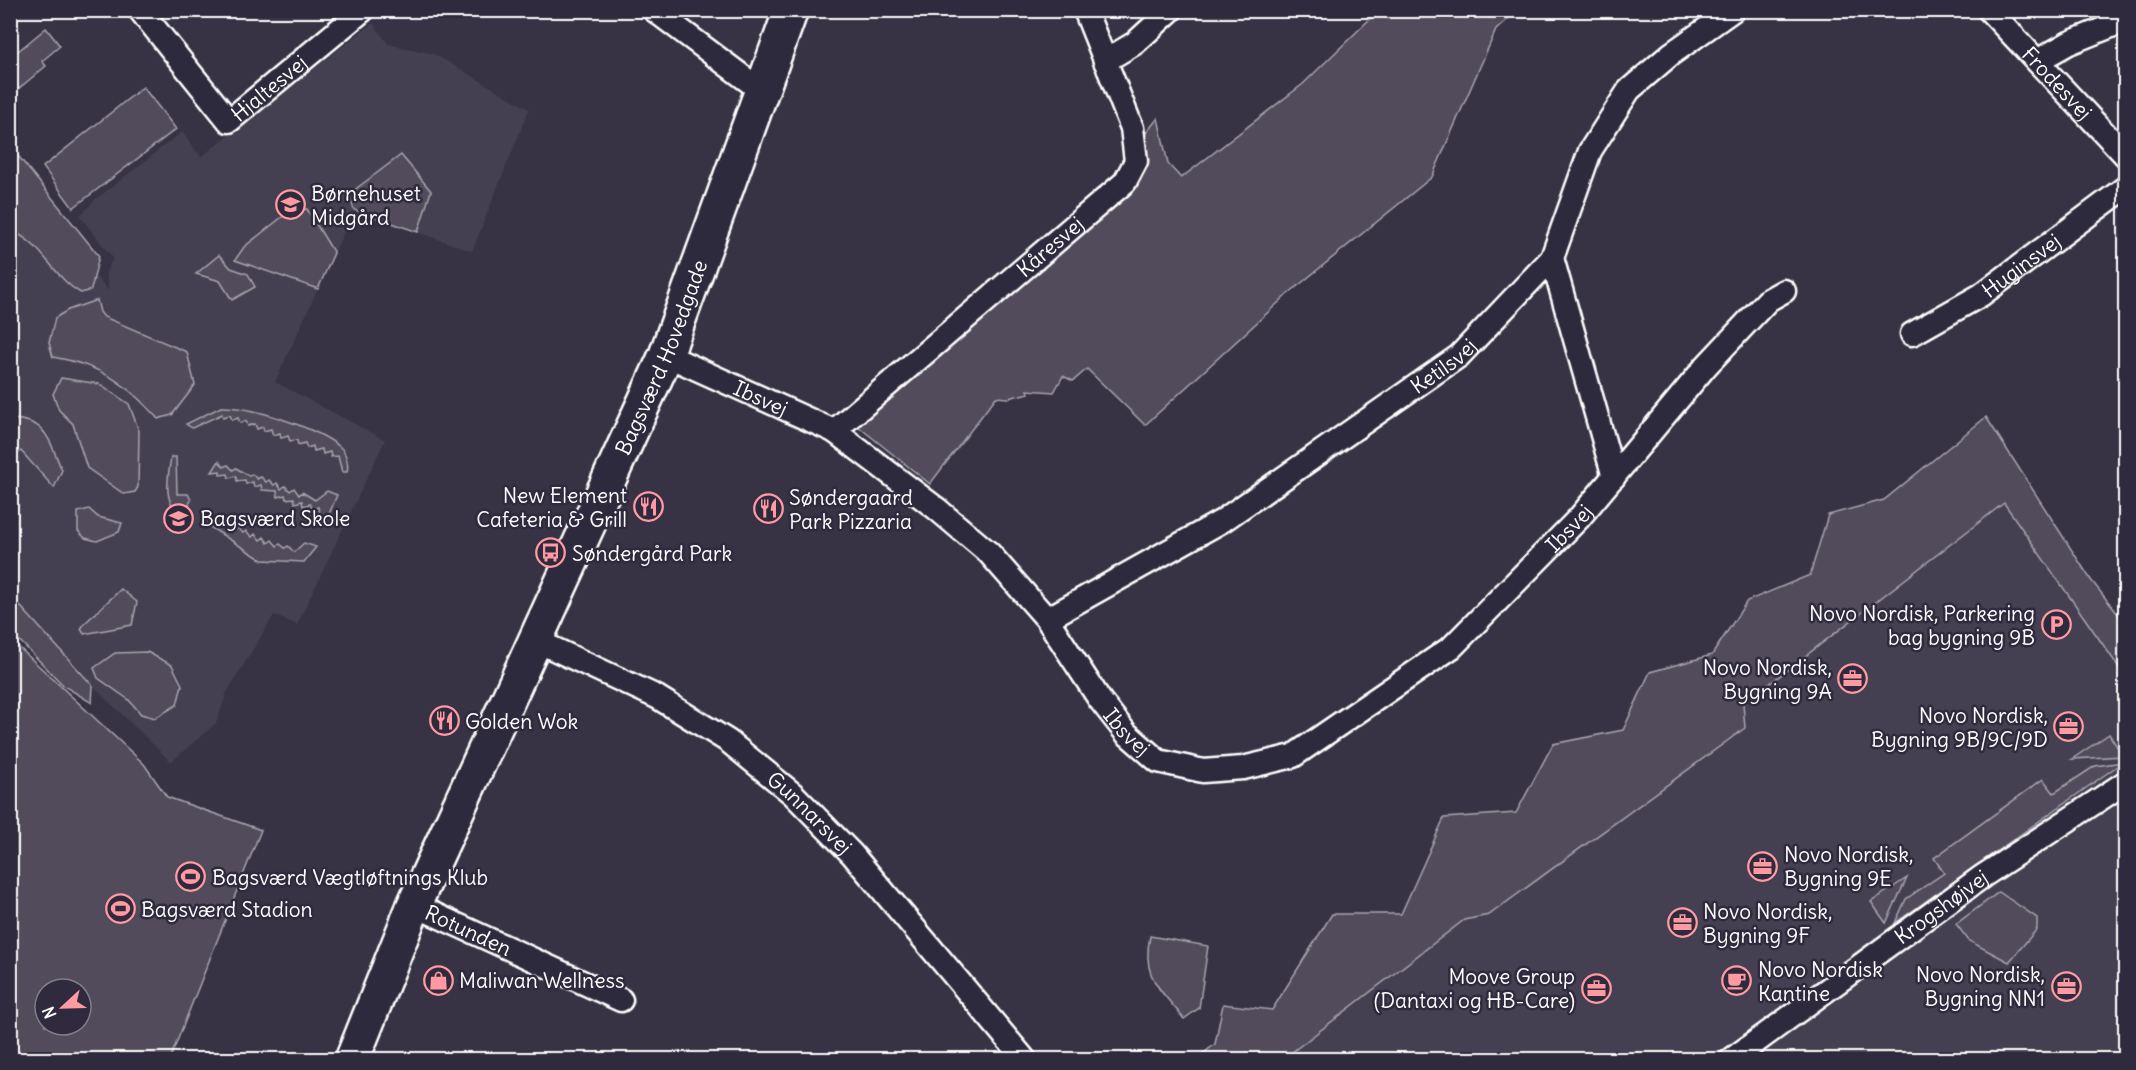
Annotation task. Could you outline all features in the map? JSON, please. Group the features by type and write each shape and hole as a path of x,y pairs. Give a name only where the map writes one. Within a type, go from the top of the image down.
{"street":[{"name":"Hjaltesvej","path":"140,10 229,121 363,10"},
{"path":"654,10 763,92"},
{"name":"Bagsværd Hovedgade","path":"352,1059 414,905 666,355 763,92 790,10"},
{"name":"Kåresvej","path":"834,431 1125,182 1136,161 1132,128 1085,10"},
{"path":"1104,61 1135,43 1171,10"},
{"name":"Ketilsvej","path":"1047,620 1222,521 1451,362 1552,258 1590,151 1629,90 1671,54 1733,10"},
{"name":"Frodesvej","path":"1989,10 2126,156"},
{"path":"2037,62 2069,43 2126,20"},
{"name":"Huginsvej","path":"1911,334 1981,295 2126,187"},
{"path":"1552,258 1614,477"},
{"name":"Ibsvej","path":"666,355 834,431 937,509 989,553 1047,620 1109,713 1126,733 1158,761 1203,771 1244,768 1293,756 1452,647 1571,527 1706,366 1768,300 1784,291"},
{"name":"Gunnarsvej","path":"535,640 657,697 728,741 793,794 852,854 1025,1059"},
{"name":"Krogshøjvej","path":"1731,1059 1983,876 2126,782"},
{"name":"Rotunden","path":"414,905 621,1000"}],"shaded area":[{"path":"1378,11 1517,11 1496,30 1432,177 1289,293 1145,425 1087,369 1073,381 1063,376 1054,392 1027,390 1029,393 1008,398 996,397 930,484 854,423 1143,170 1141,139 1158,118 1168,164 1181,178 1303,84"},
{"name":"Bagsværd Skole","path":"373,23 388,44 434,54 529,109 472,251 354,210 275,382 385,440 297,625 274,615 227,692 216,723 171,762 93,686 11,596 10,184 109,291 106,272 113,258 80,216 95,200 182,132 201,157"},
{"path":"46,28 60,46 42,61 46,66 11,95 11,57"},
{"path":"143,87 176,129 73,208 43,167"},
{"path":"15,152 99,256 91,290 81,293 71,286 31,243 11,231 11,155"},
{"path":"401,155 431,191 418,232 354,210 349,194"},
{"path":"307,209 334,253 318,289 235,260 244,247 291,210"},
{"path":"219,255 231,268 248,274 255,287 232,300 220,281 196,274"},
{"path":"97,300 104,317 187,352 195,385 172,415 158,419 124,386 112,378 85,365 53,357 49,343 55,318 68,310"},
{"path":"61,378 99,384 129,404 139,431 138,487 135,492 124,494 87,468 73,424 59,410 53,394"},
{"path":"221,407 249,410 283,419 330,440 344,452 348,466 347,472 342,472 338,456 331,457 330,452 323,454 322,449 314,451 313,446 307,448 305,443 298,445 297,440 290,441 288,436 281,438 280,433 273,435 271,429 264,431 263,427 257,429 255,424 248,426 246,421 240,423 238,418 232,420 230,415 223,417 222,414 192,428 186,424"},
{"path":"1986,417 2091,580 2125,623 2125,676 2004,503 1743,704 1745,728 1489,915 1464,920 1283,1059 1196,1059 1215,1044 1223,1004 1272,1010 1332,914 1401,914 1444,818 1516,813 1553,744 1623,730 1650,672 1712,655 1747,601 1810,575 1828,515 1884,500"},
{"path":"10,419 32,423 45,433 62,470 54,488 21,451 15,456 11,451"},
{"path":"171,457 176,457 177,494 188,494 191,500 184,515 172,505 169,498"},
{"path":"219,461 224,467 228,465 233,470 236,468 249,476 252,474 257,479 261,477 274,485 277,483 281,489 285,486 290,491 294,488 299,495 302,492 315,500 327,491 337,495 325,524 322,523 318,507 312,509 310,504 303,506 302,501 295,503 294,498 286,499 285,495 278,497 277,491 262,490 261,485 254,487 253,482 246,484 245,480 237,481 236,476 229,478 228,474 220,475 220,471 212,472"},
{"path":"2004,503 2125,676 2125,1059 1283,1060 1464,920 1489,914 1743,705"},
{"path":"89,509 98,517 122,523 119,532 97,541 85,538 78,531 78,512"},
{"path":"206,516 219,525 223,522 228,527 231,525 235,530 238,528 243,533 246,531 252,537 255,534 260,540 264,537 268,543 272,540 277,546 280,544 285,548 288,546 294,552 304,543 316,547 304,562 262,560 202,522"},
{"path":"121,589 137,602 132,625 84,634 81,629 84,624"},
{"path":"11,596 93,686 92,703 64,686 11,632"},
{"name":"Bagsværd Stadion","path":"11,640 144,764 167,797 261,830 170,1059 11,1059"},
{"path":"147,652 172,665 182,685 177,705 155,718 141,714 129,700 98,678 94,668 115,653"},
{"path":"2109,734 2123,756 2072,759"},
{"path":"2123,762 1895,923 1906,899 1944,873 1934,858 2043,779 2054,793 2095,766"},
{"path":"1907,878 1886,923 1871,902"},
{"path":"1999,892 2037,918 2037,929 2009,962 1969,941 1956,924"},
{"path":"1150,936 1208,946 1199,1008 1184,1019 1160,990 1150,973 1148,950"}],"place":[{"name":"Børnehuset Midgård","path":"290,205"},
{"name":"New Element Cafeteria & Grill","path":"648,507"},
{"name":"Søndergaard Park Pizzaria","path":"768,509"},
{"name":"Bagsværd Skole","path":"179,518"},
{"name":"Søndergård Park","path":"551,553"},
{"name":"Novo Nordisk, Parkering bag bygning 9B","path":"2056,625"},
{"name":"Novo Nordisk, Bygning 9A","path":"1853,679"},
{"name":"Golden Wok","path":"444,721"},
{"name":"Novo Nordisk, Bygning 9B/9C/9D","path":"2069,727"},
{"name":"Novo Nordisk, Bygning 9E","path":"1763,866"},
{"name":"Bagsværd Vægtløftnings Klub","path":"191,877"},
{"name":"Bagsværd Stadion","path":"120,909"},
{"name":"Novo Nordisk, Bygning 9F","path":"1682,923"},
{"name":"Maliwan Wellness","path":"438,980"},
{"name":"Novo Nordisk Kantine","path":"1737,981"},
{"name":"Novo Nordisk, Bygning NN1","path":"2066,986"},
{"name":"Moove Group (Dantaxi og HB-Care)","path":"1596,988"}]}
